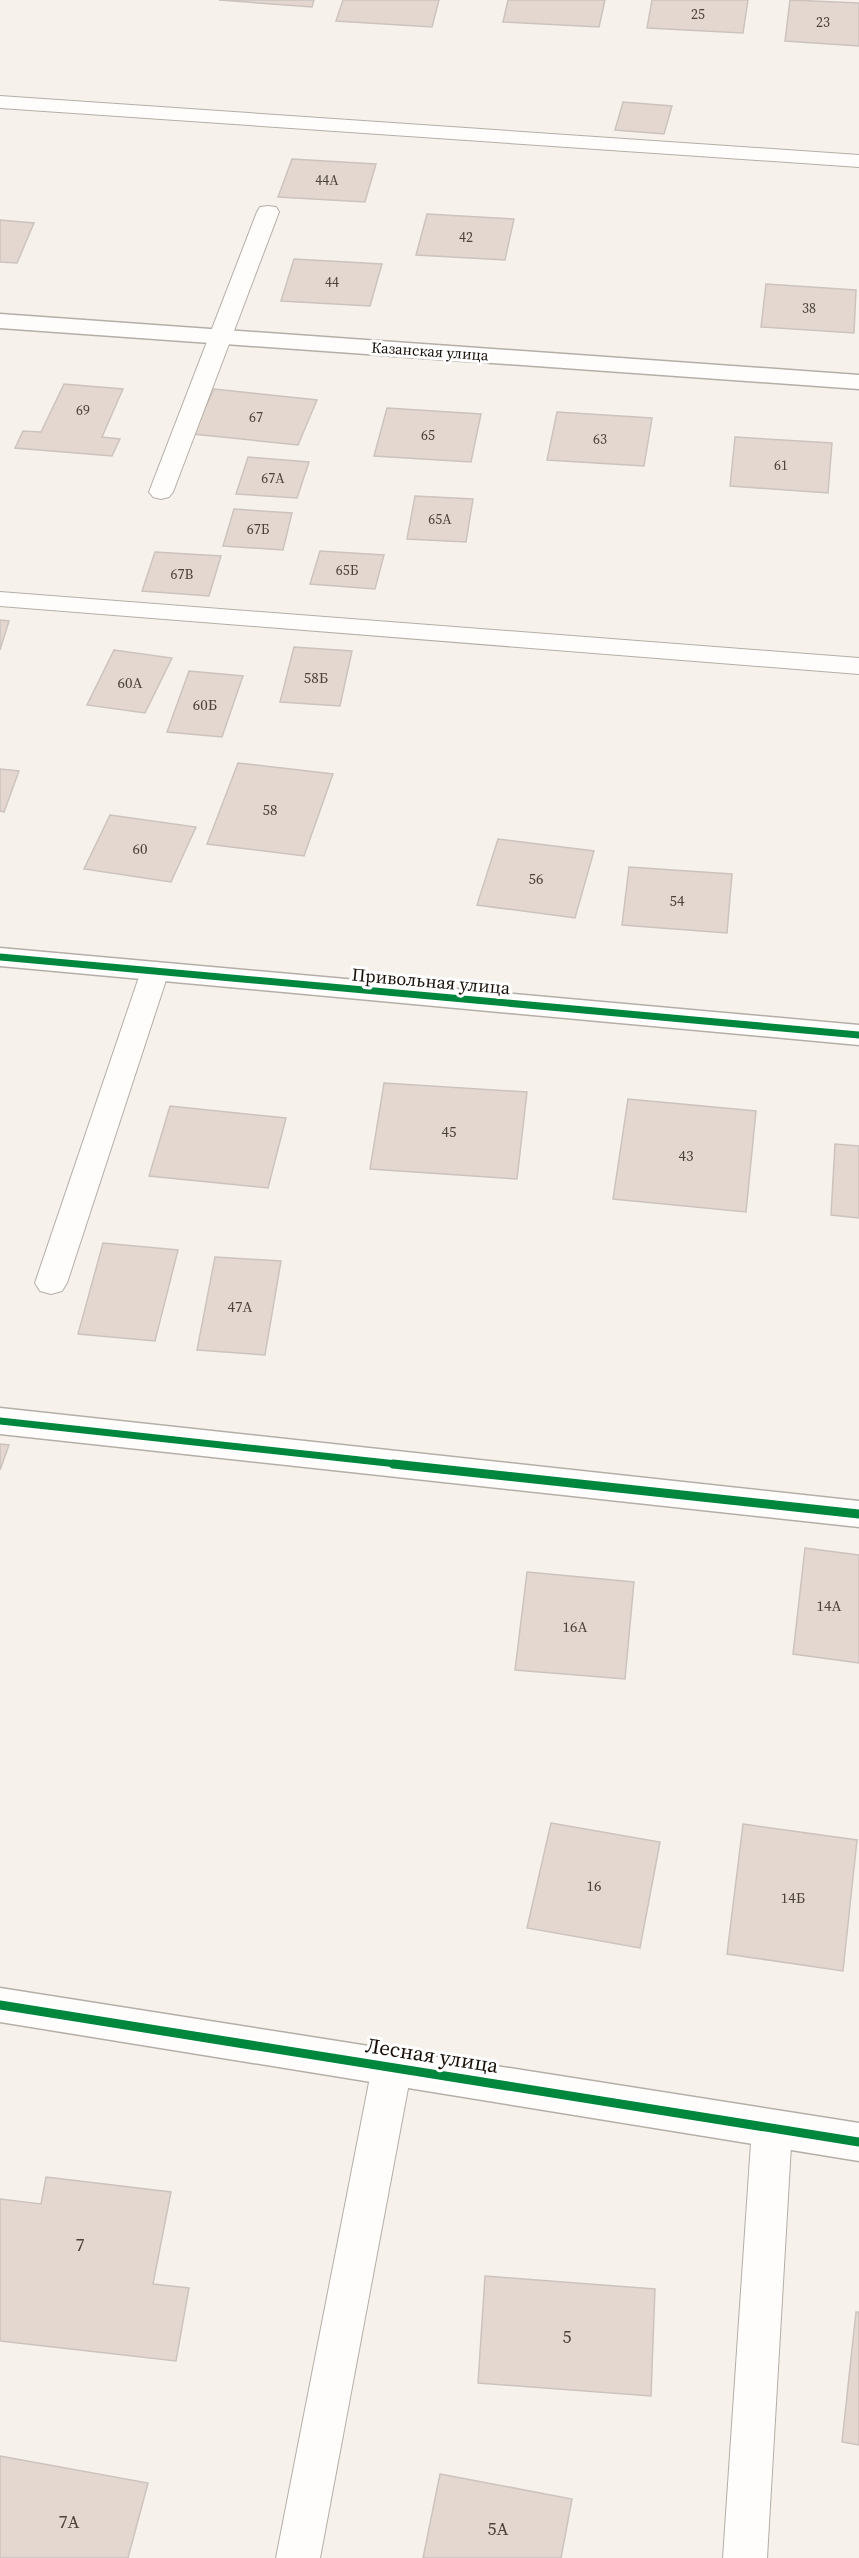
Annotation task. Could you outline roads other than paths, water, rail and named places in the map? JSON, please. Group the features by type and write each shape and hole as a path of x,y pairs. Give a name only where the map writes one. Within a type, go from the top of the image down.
{"street":[{"name":"Казанская улица","path":"0,321 859,382"},
{"name":"Привольная улица","path":"0,957 859,1035"},
{"path":"0,1422 859,1514"},
{"name":"Лесная улица","path":"1,2010 392,2067 859,2142"}],"lane":[{"path":"0,102 859,161"},
{"path":"161,492 268,212"},
{"path":"0,599 859,666"},
{"path":"51,1283 155,971"},
{"path":"298,2558 392,2067"},
{"path":"745,2558 772,2128"}]}
